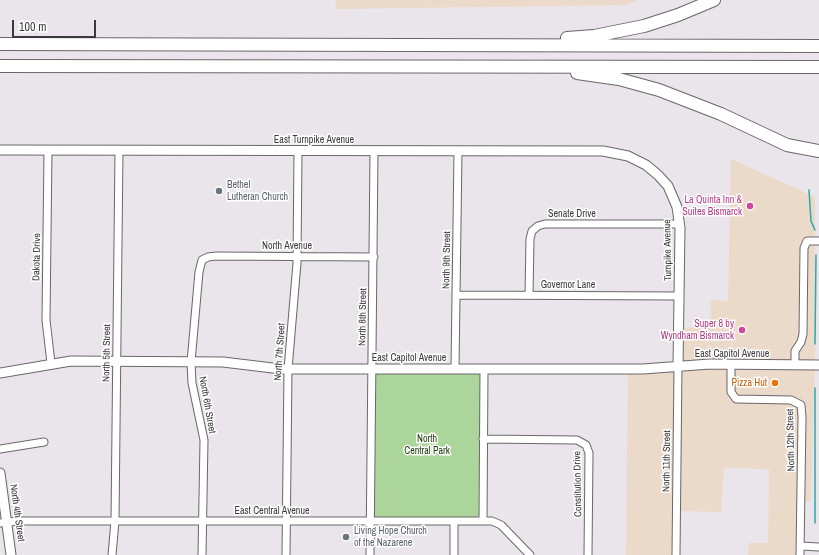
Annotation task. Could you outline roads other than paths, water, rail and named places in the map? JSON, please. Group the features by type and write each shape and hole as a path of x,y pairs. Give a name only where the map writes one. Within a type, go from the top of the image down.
{"highway":[{"path":"442,45 540,41 594,36 655,23 714,0"},
{"path":"0,44 819,46"},
{"path":"0,66 819,67"},
{"path":"398,66 562,72 608,77 678,96 721,114 787,145 819,151"}],"street":[{"name":"East Turnpike Avenue","path":"0,150 603,151 628,156"},
{"name":"Dakota Drive","path":"48,150 46,320 51,363"},
{"name":"North 5th Street","path":"112,555 115,521 119,150"},
{"name":"North 7th Street","path":"286,555 288,369 297,256 298,150"},
{"name":"North 8th Street","path":"370,555 374,151"},
{"name":"North 9th Street","path":"455,369 458,151"},
{"name":"Turnpike Avenue","path":"628,156 646,165 663,180 674,199 680,224 678,366"},
{"name":"Senate Drive","path":"529,295 530,239 532,231 538,226 545,224 680,224"},
{"path":"795,364 795,351 801,342 803,334 804,248 807,241 819,242"},
{"name":"North Avenue","path":"202,260 208,257 216,256 374,257"},
{"name":"North 6th Street","path":"202,260 199,272 191,362 192,383 203,435 202,555"},
{"name":"Governor Lane","path":"456,295 679,296"},
{"name":"East Capitol Avenue","path":"0,373 71,360 223,362 266,368 288,369 643,369 731,364 819,365"},
{"name":"North 12th Street","path":"731,364 731,392 736,399 792,400 801,405 800,555"},
{"name":"North 11th Street","path":"676,555 678,366"},
{"path":"483,521 484,369"},
{"name":"Constitution Drive","path":"483,439 576,440 586,445 589,453 588,555"},
{"path":"0,449 44,442"},
{"name":"North 4th Street","path":"0,473 4,522 11,555"},
{"path":"454,521 454,555"},
{"name":"East Central Avenue","path":"4,522 483,521 498,524 530,555"},
{"path":"800,546 819,546"}],"waterway":[{"path":"809,190 811,221 815,230"},
{"path":"815,344 816,255"},
{"path":"815,388 815,523"}],"place":[{"name":"Bethel Lutheran Church","path":"219,191"},
{"name":"La Quinta Inn & Suites Bismarck","path":"750,206"},
{"name":"Super 8 by Wyndham Bismarck","path":"742,330"},
{"name":"Pizza Hut","path":"775,383"},
{"name":"Living Hope Church of the Nazarene","path":"346,537"}],"park label":[{"name":"North Central Park","path":"427,444"}]}
